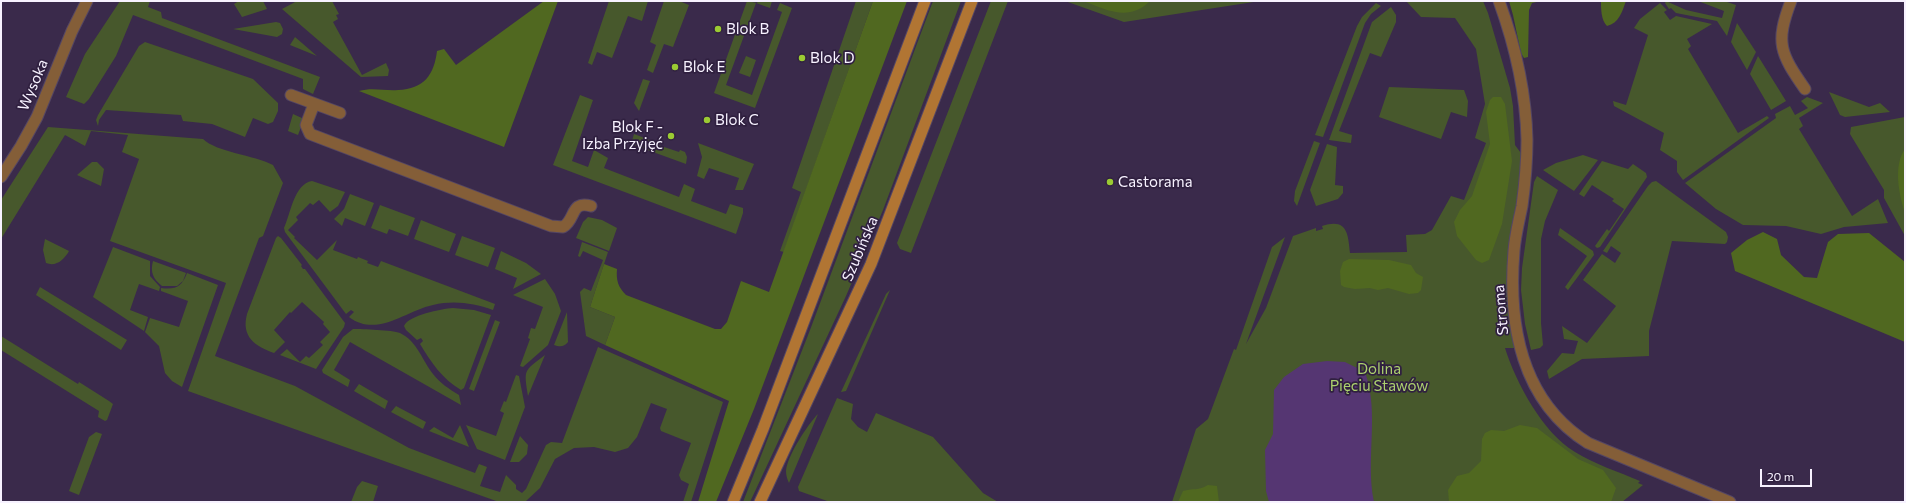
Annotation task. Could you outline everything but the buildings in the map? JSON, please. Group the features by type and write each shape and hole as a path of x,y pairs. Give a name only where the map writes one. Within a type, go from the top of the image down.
{"main road":[{"name":"Szubińska","path":"733,502 763,429 925,1"},
{"name":"Szubińska","path":"760,502 871,264 972,1"}],"street":[{"name":"Wysoka","path":"1,177 36,117 72,30 87,1"},
{"name":"Stroma","path":"1499,1 1507,23 1518,66 1526,124 1525,178 1514,249 1512,291 1514,322 1526,366 1542,397 1562,423 1574,434 1588,443 1730,502"},
{"path":"1791,1 1782,28 1783,53 1804,89"},
{"path":"290,95 340,113"},
{"path":"314,104 306,124 310,134 551,226 563,227 570,221 577,207 583,204 591,206"}],"green space":[{"path":"120,1 150,1 148,7 161,12 162,18 320,77 313,94 303,89 303,79 133,15 116,56 89,99 84,104 66,97 85,54"},
{"path":"239,1 263,1 267,9 242,17 234,4"},
{"path":"297,1 332,1 339,14 336,15 338,19 333,22 362,75 386,63 389,70 388,76 361,77 282,9"},
{"path":"544,1 558,1 504,147 359,91 369,89 398,90 415,87 421,84 430,74 436,60 437,51 444,49 456,65"},
{"path":"609,1 648,1 642,21 628,16 612,58 597,52 592,65 588,63"},
{"path":"664,1 679,1 689,5 673,47 664,44 653,73 647,70 656,45 650,42"},
{"path":"747,1 757,3 758,1 772,1 770,8 756,3 726,85 752,95 782,12 777,10 780,3 792,8 755,108 714,93"},
{"path":"856,1 873,1 784,252 780,251 801,192 792,188"},
{"path":"873,1 907,1 754,409 716,502 698,502 729,401 605,345 615,317 590,307 604,264 617,269 618,283 626,295 715,329 721,329 727,322 741,281 769,292"},
{"path":"933,1 961,1 883,210 846,296 750,502 743,502 810,330"},
{"path":"991,1 1008,1 911,253 900,249 897,243"},
{"path":"1065,1 1260,1 1124,22"},
{"path":"1083,1 1150,1 1134,11 1126,13 1101,8"},
{"name":"Dolina Pięciu Stawów","path":"1406,1 1483,1 1488,13 1510,88 1513,106 1515,145 1526,160 1514,249 1520,348 1505,348 1516,376 1532,406 1552,433 1563,444 1598,464 1640,481 1638,483 1643,485 1622,502 1172,502 1196,429 1208,419 1234,349 1236,350 1272,247 1285,237 1246,344 1266,308 1293,236 1316,228 1316,231 1323,229 1322,226 1337,224 1345,229 1350,253 1407,252 1406,235 1425,234 1432,230 1451,196 1464,200 1486,143 1475,138 1485,104 1476,49 1455,18 1421,17"},
{"path":"1509,1 1541,1 1532,3 1529,10 1528,57 1524,58 1521,53"},
{"path":"1601,1 1626,1 1617,20 1611,25 1607,26 1602,18"},
{"path":"1666,1 1686,10 1722,18 1724,11 1698,1 1724,1 1736,5 1727,36 1717,21 1676,13 1671,8 1669,9 1665,3"},
{"path":"1376,3 1381,6 1371,14 1365,23 1323,137 1315,135 1357,26 1362,17"},
{"path":"1660,3 1667,10 1664,12 1670,20 1676,16 1712,24 1687,39 1691,46 1688,49 1738,133 1767,116 1769,118 1683,180 1677,172 1677,161 1660,150 1664,133 1614,106 1613,101 1626,105 1648,35 1634,28 1640,19"},
{"path":"1391,7 1396,15 1396,22 1381,57 1370,53 1339,131 1352,135 1351,143 1329,140 1372,22"},
{"path":"276,22 280,23 283,29 282,34 277,37 233,29"},
{"path":"1737,23 1756,52 1747,70 1731,42"},
{"path":"295,37 317,56 290,45"},
{"path":"145,42 253,79 278,103 278,111 273,122 268,124 253,118 245,137 212,124 183,121 181,115 106,110 99,120 98,126 96,120 98,115 139,46"},
{"path":"746,56 756,60 750,77 739,73"},
{"path":"1758,56 1786,101 1771,110 1750,74"},
{"path":"643,79 650,81 639,111 634,103"},
{"path":"1389,87 1464,90 1468,101 1467,117 1451,112 1441,139 1379,117"},
{"path":"1829,92 1869,107 1880,103 1890,112 1845,117 1840,115"},
{"path":"580,95 593,100 572,161 588,167 594,150 608,158 604,168 679,197 684,184 695,189 691,201 726,214 730,204 743,208 743,213 736,234 553,165"},
{"path":"1493,97 1501,97 1505,104 1512,161 1502,224 1489,260 1482,263 1476,260 1457,236 1454,222 1460,210 1472,196 1490,144 1486,112 1490,100"},
{"path":"1807,97 1823,103 1799,118 1803,126 1799,129 1852,216 1878,199 1888,223 1844,227 1821,234 1786,226 1743,225 1716,209 1685,183 1776,118 1775,114 1790,106 1795,115 1808,108 1801,101"},
{"path":"293,114 304,119 298,135 288,131"},
{"path":"1905,117 1905,236 1884,198 1884,190 1850,134 1851,127"},
{"path":"48,127 203,139 217,147 273,165 283,183 263,236 259,238 215,356 295,386 409,448 475,473 479,464 487,467 480,486 500,492 506,475 516,485 516,489 522,493 526,489 546,445 551,442 562,443 598,347 723,402 691,502 683,502 689,484 681,480 679,475 691,443 661,431 660,428 667,409 651,403 637,437 628,448 615,452 594,447 574,448 555,459 540,488 526,501 499,502 188,391 226,283 110,241 139,159 122,152 128,135 91,131 85,146 65,135 1,239 1,200"},
{"path":"634,134 655,142 655,144 679,152 680,150 685,152 687,157 686,164 631,144"},
{"path":"1314,141 1320,143 1297,206 1294,201 1295,191"},
{"path":"698,143 754,164 743,190 735,190 739,178 709,168 704,179 697,176 702,157"},
{"path":"1327,144 1337,147 1335,185 1343,186 1343,193 1338,199 1316,206 1310,190"},
{"path":"1905,149 1905,213 1899,189 1898,172 1901,156"},
{"path":"1583,155 1598,160 1574,191 1543,170 1556,163"},
{"path":"1602,161 1628,169 1633,164 1646,173 1647,177 1600,247 1597,248 1595,246 1607,229 1609,231 1624,209 1612,201 1614,199 1592,185 1584,197 1579,194"},
{"path":"92,162 97,162 104,169 101,186 77,175"},
{"path":"1537,176 1558,190 1545,221 1541,239 1541,323 1543,345 1540,348 1531,350 1525,324 1521,290 1522,268 1534,182"},
{"path":"312,181 345,192 338,206 330,212 319,200 313,205 310,203 296,217 298,220 288,230 295,237 294,238 317,260 337,240 333,250 357,259 358,257 368,261 367,263 378,267 381,261 495,304 493,310 471,304 441,303 422,308 380,324 370,325 360,323 349,317 354,312 351,310 346,314 285,232 284,228 297,193 306,183"},
{"path":"1656,181 1726,232 1728,237 1727,242 1725,244 1672,241 1649,331 1649,356 1582,359 1549,379 1547,371 1562,353 1574,354 1578,341 1564,339 1562,326 1587,343 1616,306 1583,280 1602,254 1615,263 1621,253 1611,246 1607,253 1603,251 1648,186 1652,182"},
{"path":"350,194 374,203 365,226 345,218 342,226 334,219 344,209"},
{"path":"380,205 415,218 408,236 389,229 387,234 371,228"},
{"path":"588,217 602,220 617,228 609,251 576,238 583,222"},
{"path":"421,220 456,234 449,252 414,239"},
{"path":"1560,228 1593,251 1594,255 1568,290 1565,287 1587,256 1558,235"},
{"path":"1763,232 1777,239 1781,255 1804,277 1817,278 1828,242 1838,234 1869,233 1905,262 1905,342 1735,271 1731,253 1747,240"},
{"path":"278,236 302,265 301,266 303,269 305,269 345,323 344,327 316,369 280,355 287,349 300,362 306,356 309,358 323,345 320,342 330,332 323,324 324,322 302,302 291,313 290,312 274,330 285,342 274,353 251,340 246,329 247,314"},
{"path":"462,236 495,248 488,267 455,255"},
{"path":"45,239 69,251 59,262 53,264 46,263 43,250"},
{"path":"582,242 608,252 590,307 615,317 605,345 586,336 580,292 584,288 591,291 603,260 583,251 580,257 578,256"},
{"path":"113,247 150,261 150,276 160,287 159,291 139,284 130,310 148,317 144,331 93,297"},
{"path":"501,251 526,263 541,274 513,289 517,278 495,269"},
{"path":"1349,259 1389,260 1411,265 1416,273 1423,277 1421,290 1418,293 1409,294 1388,288 1378,290 1370,288 1355,289 1344,287 1341,285 1340,271 1343,262"},
{"path":"153,261 186,273 183,281 177,286 162,286 156,281 153,275"},
{"path":"187,273 218,285 182,387 172,381 165,373 159,346 145,332 150,318 179,327 188,301 161,291 161,288 174,288 183,282"},
{"path":"545,279 555,294 561,311 548,345 523,367 520,366 530,339 528,338 531,328 535,329 543,307 513,295"},
{"path":"40,287 127,340 121,350 36,295"},
{"path":"890,290 846,391 841,392 886,294"},
{"path":"453,308 474,310 491,315 464,388 461,390 448,381 433,364 420,344 423,341 421,338 417,340 406,330 404,326 407,322 419,316 434,311"},
{"path":"567,312 568,342 562,346 554,345"},
{"path":"495,320 500,322 474,391 469,389"},
{"path":"353,329 391,331 406,336 419,351 429,369 436,377 445,386 459,395 461,405 350,342 334,370 350,380 348,387 323,373 322,370 343,337"},
{"path":"1,336 113,404 107,420 105,421 98,417 99,411 1,350"},
{"path":"545,355 528,396 526,381 527,372 532,365"},
{"path":"516,375 519,376 525,407 505,460 477,449 466,425 496,436 504,413 500,411 504,401 506,402"},
{"path":"359,384 388,401 385,409 354,391"},
{"path":"837,398 853,404 851,419 858,427 867,432 876,413 933,437 983,493 998,502 830,502 799,491 798,487"},
{"path":"396,406 426,422 423,429 391,412"},
{"path":"818,414 789,483 786,471 790,457 804,432"},
{"path":"460,425 469,447 429,431 434,427 453,438"},
{"path":"1520,425 1537,428 1578,459 1603,470 1616,488 1611,502 1449,502 1448,490 1457,476 1469,473 1481,461 1482,439 1485,433 1491,430 1504,431"},
{"path":"96,432 102,434 79,495 69,491 89,437"},
{"path":"520,436 528,445 527,454 519,462 510,462"},
{"path":"362,481 378,486 373,502 351,502 357,487"},
{"path":"1208,485 1217,486 1219,502 1178,502 1183,491 1202,488"}],"shaded area":[{"path":"1327,361 1345,362 1365,372 1371,404 1371,469 1374,502 1269,502 1266,491 1265,450 1273,434 1274,390 1284,377 1303,364"}],"place":[{"name":"Blok B","path":"718,29"},
{"name":"Blok D","path":"802,58"},
{"name":"Blok E","path":"675,67"},
{"name":"Blok C","path":"707,120"},
{"name":"Blok F - Izba Przyjęć","path":"671,136"},
{"name":"Castorama","path":"1110,182"}]}
